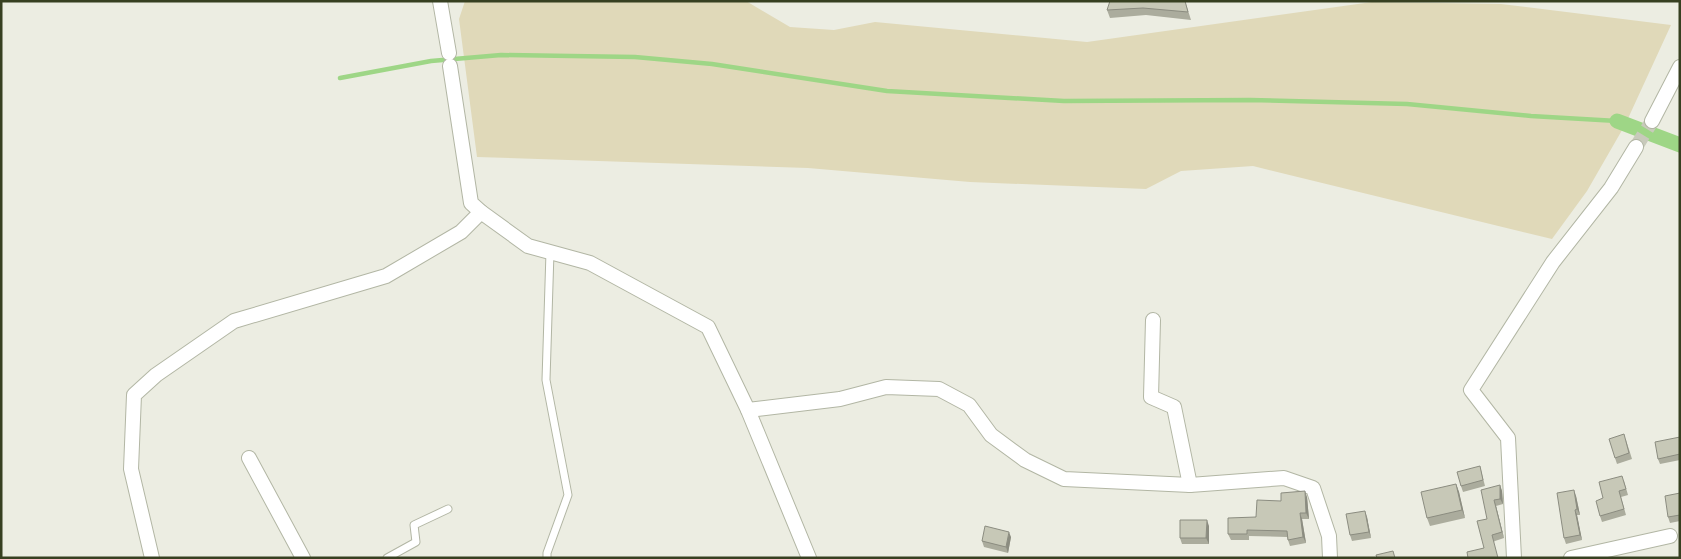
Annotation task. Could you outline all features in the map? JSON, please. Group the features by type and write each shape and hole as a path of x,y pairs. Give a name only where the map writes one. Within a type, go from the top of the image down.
{"street":[{"path":"440,1 471,204 528,246 590,263 708,327 748,410 809,558"},
{"path":"1652,121 1680,67"},
{"path":"1514,558 1508,438 1472,390 1553,262 1611,188 1636,147"},
{"path":"152,558 131,469 134,395 156,375 234,321 386,276 461,232 481,212"},
{"path":"1153,320 1151,397 1174,407 1190,485"},
{"path":"748,410 840,399 886,387 939,389 969,405 991,435 1025,460 1064,479 1190,485 1284,478 1313,488 1329,536 1330,558"},
{"path":"249,458 303,558"},
{"path":"1571,558 1670,536"}],"lane":[{"path":"547,558 568,495 546,380 550,252"},
{"path":"387,558 416,542 414,526 448,509"}],"shaded area":[{"path":"465,1 746,1 790,27 834,30 875,22 1087,42 1372,2 1501,4 1671,25 1625,125 1587,191 1552,239 1253,166 1181,171 1146,189 970,182 808,168 477,157 459,19"}],"building":[{"path":"1110,1 1185,1 1188,12 1143,8 1107,10"},
{"path":"1624,434 1629,453 1615,458 1609,439"},
{"path":"1680,437 1680,454 1658,459 1655,442"},
{"path":"1480,466 1483,480 1461,486 1457,472"},
{"path":"1622,476 1626,489 1619,491 1624,509 1600,516 1596,501 1603,498 1599,482"},
{"path":"1456,484 1462,510 1427,518 1421,492"},
{"path":"1500,485 1500,499 1494,500 1502,532 1492,535 1498,558 1468,558 1467,552 1484,548 1477,521 1487,519 1481,490"},
{"path":"1574,490 1577,509 1575,510 1580,535 1564,538 1557,493"},
{"path":"1305,491 1306,513 1300,513 1303,537 1288,540 1287,531 1247,530 1247,534 1228,534 1228,518 1256,517 1257,500 1281,501 1281,493"},
{"path":"1680,493 1680,515 1668,517 1665,496"},
{"path":"1365,511 1369,532 1350,535 1346,514"},
{"path":"1180,520 1207,520 1206,538 1180,538"},
{"path":"985,526 1009,532 1006,547 982,541"},
{"path":"1393,551 1395,558 1377,558 1376,555"}],"waterway":[{"path":"340,78 431,61 501,55 635,57 712,64 887,91 1064,101 1250,100 1407,104 1531,116 1617,121"},
{"path":"1617,121 1680,145"}],"tunnel":[{"path":"1636,147 1652,121"}]}
